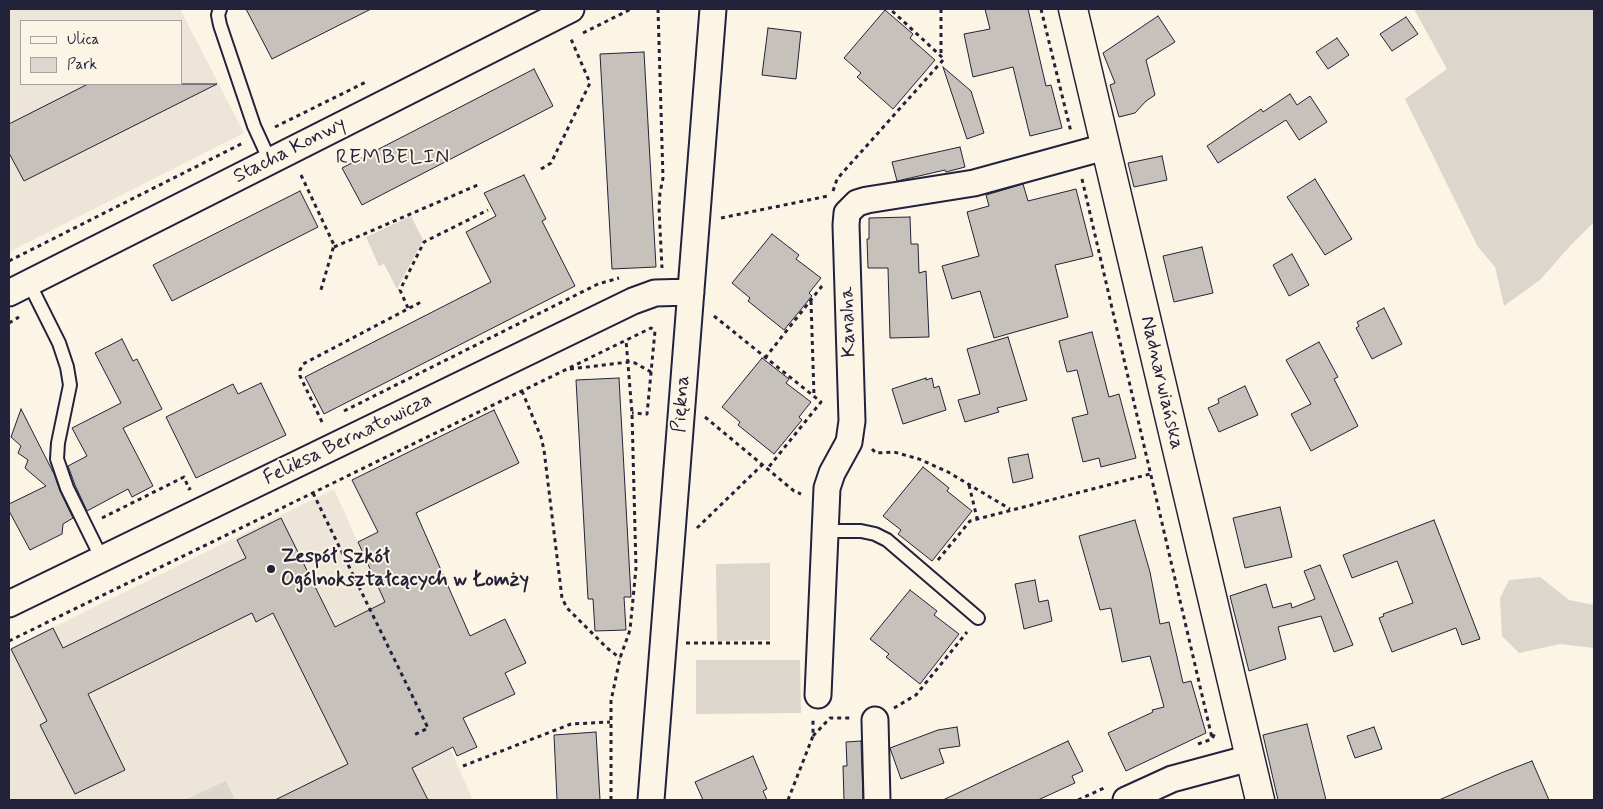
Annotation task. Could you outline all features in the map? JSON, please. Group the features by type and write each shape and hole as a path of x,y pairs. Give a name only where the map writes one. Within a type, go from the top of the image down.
{"street":[{"name":"Stacha Konwy","path":"19,288 571,9"},
{"name":"Nadnarwiańska","path":"1073,9 1260,800"},
{"name":"Piękna","path":"651,800 691,292 710,14"},
{"name":"Kanalna","path":"818,695 827,488 832,473 849,442 851,432 846,225 848,214 857,203 867,200 974,183 1105,147"},
{"name":"Feliksa Bernatowicza","path":"9,604 632,301 654,293 691,292"},
{"path":"875,720 878,800"},
{"path":"1126,800 1172,779 1250,758"}],"lane":[{"path":"220,9 218,15 220,24 254,126 270,161"},
{"path":"19,288 59,343 67,367 70,384 58,443 57,459 67,488 102,559"},
{"path":"825,531 861,531 875,534 893,545 927,574 973,622"}],"path":[{"path":"632,413 646,414 655,331 651,328 656,271 662,267 659,208 663,178 658,9"},
{"path":"716,219 832,196 837,179 944,59 942,56 941,9"},
{"path":"1041,9 1077,155 1212,739"},
{"path":"893,10 942,56"},
{"path":"541,169 551,163 590,83 571,39"},
{"path":"301,175 334,247 320,293"},
{"path":"334,247 480,184"},
{"path":"408,308 400,290 424,242 488,210"},
{"path":"339,414 598,284 623,278"},
{"path":"765,358 823,286"},
{"path":"811,301 814,396"},
{"path":"322,422 300,376 300,370 304,364 421,302"},
{"path":"707,311 821,402 768,468"},
{"path":"9,641 651,328"},
{"path":"610,800 611,701 620,658 630,630 636,568 632,413 626,340"},
{"path":"567,369 629,362 635,363 651,373"},
{"path":"522,391 541,437 544,450 562,598 567,608 607,648 620,658"},
{"path":"699,412 794,491 807,497 827,500"},
{"path":"316,426 330,418"},
{"path":"851,432 861,436 876,453 894,452 919,459 948,472 1011,510"},
{"path":"690,529 696,529 763,464"},
{"path":"927,574 970,521 1150,474"},
{"path":"86,526 184,477 190,489 198,485"},
{"path":"969,484 977,518"},
{"path":"313,493 428,728 412,736"},
{"path":"813,736 830,718 844,717 875,720 916,695 973,622"},
{"path":"681,644 770,643"},
{"path":"463,766 570,724 610,722"},
{"path":"788,800 813,736 813,722"}],"shaded area":[{"path":"9,9 180,9 244,133 9,252"},
{"name":"Zespół Szkół Ogólnokształcących w Łomży","path":"334,489 473,800 9,800 9,649"}],"green space":[{"path":"1414,9 1594,9 1594,222 1540,280 1504,306 1495,267 1478,247 1405,99 1447,69"},
{"path":"411,216 423,240 397,289 384,264 379,266 366,237"},
{"path":"770,563 770,640 717,641 716,564"},
{"path":"1540,577 1569,600 1594,605 1594,648 1560,644 1519,653 1502,636 1500,598 1509,580"},
{"path":"696,660 800,660 801,713 696,714"},
{"path":"226,781 235,800 185,800"}],"building":[{"path":"246,9 371,9 272,59"},
{"path":"985,9 1028,9 1046,86 1051,85 1062,128 1030,136 1013,67 973,77 964,34 990,29"},
{"path":"885,10 913,34 910,38 935,60 893,109 857,77 861,73 844,58"},
{"path":"1158,16 1175,42 1146,60 1155,95 1146,101 1135,113 1119,117 1110,85 1115,83 1103,53"},
{"path":"1406,17 1418,34 1392,51 1380,34"},
{"path":"768,28 801,32 796,79 762,75"},
{"path":"1337,38 1349,55 1328,69 1316,52"},
{"path":"644,52 656,267 612,269 600,54"},
{"path":"943,67 971,91 984,133 967,139"},
{"path":"534,69 553,106 362,205 342,168"},
{"path":"217,84 24,181 9,153 9,124 86,85"},
{"path":"1290,94 1297,105 1310,96 1327,122 1299,140 1286,120 1218,163 1207,146 1261,109 1263,112"},
{"path":"960,147 965,167 897,181 892,162"},
{"path":"1162,156 1167,180 1134,187 1128,163"},
{"path":"524,175 546,219 542,221 575,286 324,414 305,377 491,282 466,232 496,216 484,193"},
{"path":"1315,179 1352,239 1325,255 1287,197"},
{"path":"1023,184 1028,201 1076,189 1093,256 1055,265 1068,317 994,338 980,291 952,299 942,266 979,256 967,212 989,206 986,195"},
{"path":"300,191 318,227 172,301 153,265"},
{"path":"910,217 911,244 918,244 919,273 926,271 929,337 890,338 888,268 868,268 867,239 869,239 869,218"},
{"path":"772,234 799,255 796,259 821,278 809,293 812,296 784,330 748,301 750,298 732,283"},
{"path":"1202,247 1213,293 1174,302 1163,256"},
{"path":"1292,254 1309,285 1289,296 1273,265"},
{"path":"1384,308 1402,344 1372,359 1356,328 1359,326 1357,322"},
{"path":"1092,332 1109,397 1119,394 1136,458 1101,467 1099,458 1083,462 1072,418 1088,414 1077,370 1067,372 1059,341"},
{"path":"1008,337 1027,400 997,408 999,412 965,422 958,400 980,394 967,349"},
{"path":"122,339 133,361 137,359 162,409 123,428 153,486 132,497 128,489 87,511 68,466 87,456 72,428 121,403 95,353"},
{"path":"1319,342 1338,377 1334,379 1358,426 1311,451 1291,414 1311,404 1286,360"},
{"path":"762,358 789,379 786,383 811,402 799,417 802,420 774,454 738,425 740,422 722,407"},
{"path":"619,378 631,597 624,597 626,630 595,631 593,599 588,599 576,380"},
{"path":"926,378 926,380 932,378 934,388 939,386 946,410 903,424 892,389"},
{"path":"261,383 286,435 196,478 166,417 233,384 238,394"},
{"path":"1245,386 1258,415 1219,432 1208,408 1219,403 1218,399"},
{"path":"21,409 54,474 73,518 63,524 62,534 30,550 9,511 9,504 46,486 25,468 28,460 18,453 21,446 11,437"},
{"path":"494,410 519,463 416,513 470,636 505,619 526,663 505,673 515,694 463,718 477,747 457,756 453,747 412,768 428,800 275,800 348,764 273,613 256,622 252,613 88,694 125,770 75,794 40,725 47,721 11,649 53,628 63,648 246,558 237,540 281,518 335,627 385,602 358,542 378,532 352,480"},
{"path":"1028,454 1033,478 1013,483 1008,458"},
{"path":"923,467 949,488 947,491 972,511 932,561 898,534 901,530 883,516"},
{"path":"1280,507 1292,557 1245,568 1233,518"},
{"path":"1135,520 1150,572 1160,624 1169,622 1183,683 1191,681 1206,733 1126,771 1108,733 1153,712 1152,710 1164,707 1150,656 1122,662 1111,608 1100,610 1079,536"},
{"path":"1434,520 1480,639 1462,645 1456,628 1392,652 1379,618 1384,616 1383,614 1413,603 1397,561 1352,578 1343,555"},
{"path":"1320,565 1353,645 1334,652 1321,616 1278,627 1286,659 1249,671 1230,596 1266,584 1273,608 1291,603 1292,608 1315,599 1304,571"},
{"path":"1035,580 1039,602 1048,600 1052,621 1024,629 1015,584"},
{"path":"910,590 937,611 934,615 959,634 920,684 886,657 889,654 870,639"},
{"path":"1307,724 1326,800 1278,800 1263,735"},
{"path":"957,727 960,746 939,749 944,763 901,779 890,748 938,730"},
{"path":"1374,727 1382,749 1355,758 1347,736"},
{"path":"596,732 600,800 557,800 554,735"},
{"path":"861,741 863,800 844,800 843,766 847,766 846,742"},
{"path":"1068,741 1083,771 1072,776 1075,783 1038,800 943,800"},
{"path":"753,756 767,789 763,791 767,800 703,800 695,782"},
{"path":"1532,761 1549,800 1439,800 1501,773"}],"place":[{"name":"Zespół Szkół Ogólnokształcących w Łomży","path":"271,569"}],"district":[{"name":"REMBELIN","path":"393,159"}]}
